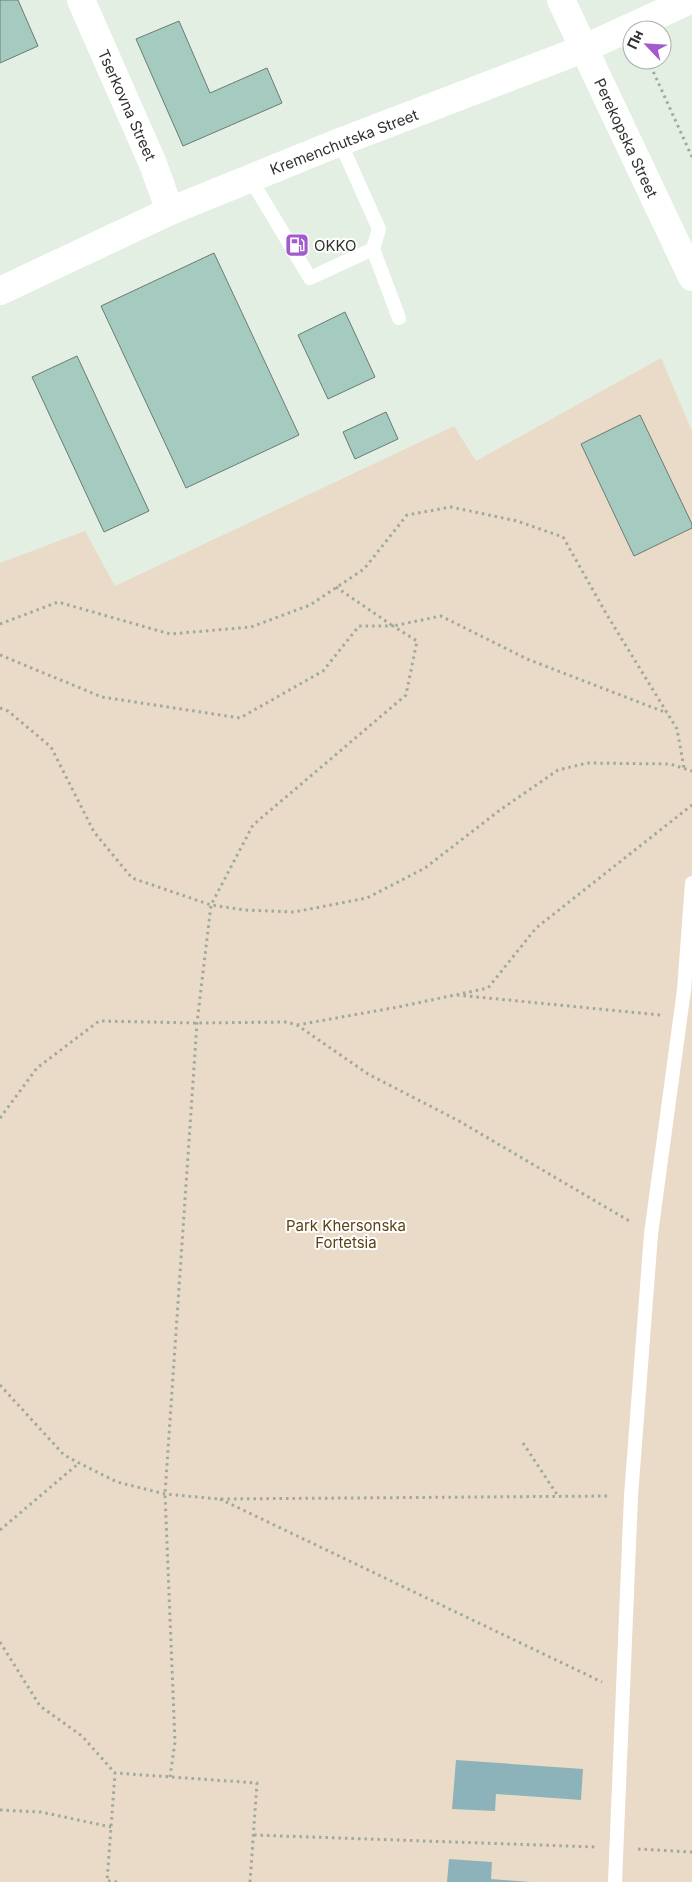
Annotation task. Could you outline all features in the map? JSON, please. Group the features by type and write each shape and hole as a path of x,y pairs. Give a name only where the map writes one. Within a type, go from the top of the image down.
{"street":[{"name":"Tserkovna Street","path":"81,0 153,164 170,211"},
{"name":"Perekopska Street","path":"561,0 692,277"},
{"name":"Kremenchutska Street","path":"0,291 170,211 340,142 583,49 690,0"}],"lane":[{"path":"340,142 379,229 373,249 399,318"},
{"path":"250,178 310,278 373,249"},
{"path":"614,1882 631,1496 651,1234 680,1017 692,883"}],"path":[{"path":"653,70 692,157"},
{"path":"0,624 58,602 170,634 251,627 310,604 364,569 407,515 451,507 517,521 563,537 606,615 677,729 684,768"},
{"path":"170,1777 175,1742 165,1494 197,1023 211,905 253,825 406,695 417,641 336,587"},
{"path":"0,656 102,697 240,718 323,672 359,626 393,626 441,616 527,659 667,713"},
{"path":"0,708 8,711 51,747 94,832 132,878 211,905 245,910 294,912 367,898 425,868 500,810 558,770 586,763 670,764 692,771"},
{"path":"297,1025 488,988 536,928 692,805"},
{"path":"454,995 680,1017"},
{"path":"0,1118 37,1068 99,1021 287,1022 297,1025 368,1074 459,1121 651,1234"},
{"path":"0,1385 64,1455 117,1482 165,1494 219,1499 631,1496"},
{"path":"523,1443 558,1496"},
{"path":"0,1530 79,1463"},
{"path":"219,1499 623,1692"},
{"path":"0,1642 40,1706 82,1736 115,1773 257,1783 250,1882"},
{"path":"115,1773 107,1882 117,1882"},
{"path":"0,1810 42,1812 111,1826"},
{"path":"254,1835 692,1852"}],"green space":[{"name":"Park Khersonska Fortetsia","path":"661,358 692,431 692,1882 0,1882 0,563 85,531 115,586 454,426 476,461"}],"water":[{"path":"456,1760 583,1769 581,1800 496,1794 495,1811 452,1809"},
{"path":"449,1859 492,1862 491,1879 530,1882 447,1882"}],"building":[{"path":"0,0 18,0 38,46 0,63"},
{"path":"179,21 210,93 267,68 282,103 183,146 136,39"},
{"path":"214,253 299,435 186,488 101,306"},
{"path":"345,312 375,377 328,399 298,335"},
{"path":"77,356 149,511 104,532 32,377"},
{"path":"386,412 398,439 355,459 343,432"},
{"path":"640,415 692,524 692,528 634,556 581,444"}],"place":[{"name":"OKKO","path":"297,245"}]}
